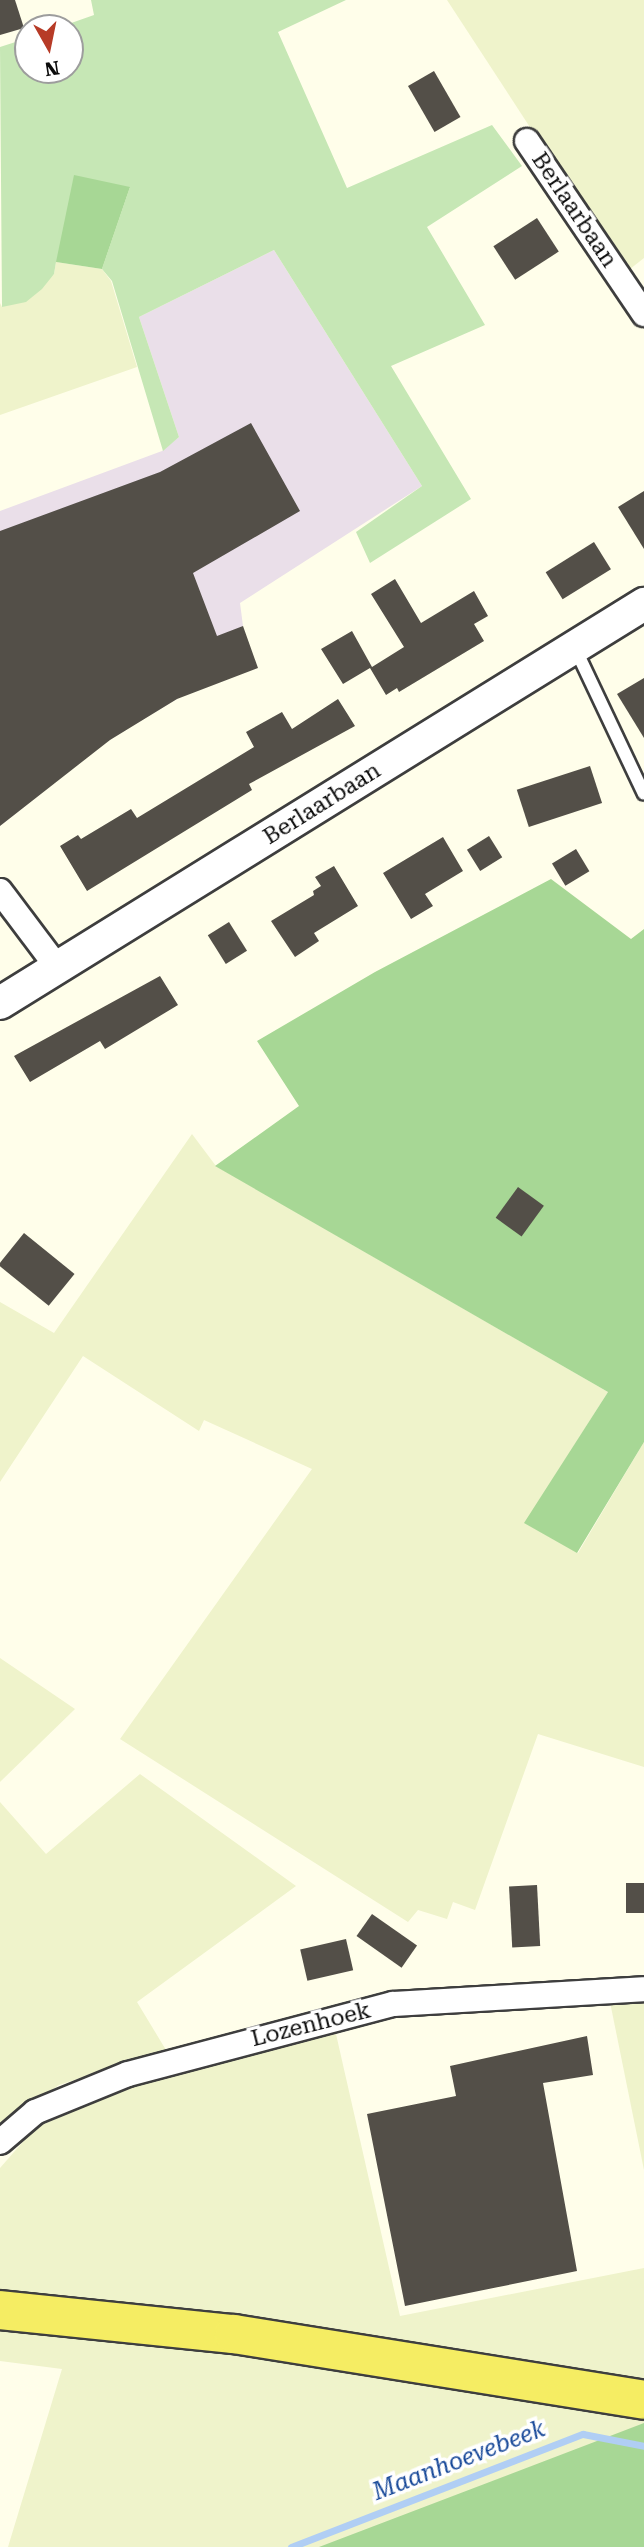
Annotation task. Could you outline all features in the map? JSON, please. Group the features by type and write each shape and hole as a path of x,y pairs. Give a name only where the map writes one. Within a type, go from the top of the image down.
{"main road":[{"path":"0,2310 234,2334 644,2400"}],"street":[{"name":"Berlaarbaan","path":"527,141 644,314"},
{"name":"Berlaarbaan","path":"0,1003 644,604"},
{"path":"0,891 58,968"},
{"name":"Lozenhoek","path":"0,2142 35,2112 128,2074 380,2008 553,1992 644,1989"}],"lane":[{"path":"575,648 644,794"}],"shaded area":[{"path":"274,250 422,486 240,603 243,626 177,699 107,741 0,826 0,511 162,451 179,437 139,317"}],"green space":[{"path":"91,0 346,0 278,32 347,188 492,125 522,166 427,227 485,325 391,366 471,499 370,563 356,532 422,486 274,250 139,317 179,437 163,451 112,281 102,269 130,187 56,262 54,274 42,289 26,302 2,307 0,47 14,42 14,84 84,84 84,19 94,15"},
{"path":"447,0 644,0 644,258 625,273"},
{"path":"74,175 130,187 102,269 56,262"},
{"path":"56,262 102,269 111,281 137,367 0,415 0,303 2,307 54,274"},
{"path":"551,879 631,939 644,929 644,1442 577,1553 524,1523 608,1392 215,1166 299,1106 257,1041 375,972"},
{"path":"192,1134 216,1166 608,1392 525,1523 578,1553 644,1442 644,1767 538,1734 475,1910 453,1902 447,1919 418,1910 408,1922 120,1739 312,1469 204,1420 199,1431 83,1356 0,1482 0,1302 54,1333"},
{"path":"0,1658 75,1709 0,1782"},
{"path":"140,1774 296,1886 137,2002 166,2050 59,2085 0,2125 0,1802 46,1854"},
{"path":"644,2001 644,2170 610,2002"},
{"path":"336,2034 400,2316 644,2268 644,2424 323,2547 8,2547 62,2369 0,2361 0,2168 35,2128 130,2086"},
{"path":"644,2423 644,2547 319,2547 361,2531"}],"building":[{"path":"0,0 15,0 20,14 14,14 14,31 0,35"},
{"path":"434,71 460,117 435,132 408,86"},
{"path":"537,218 559,252 515,280 493,246"},
{"path":"251,423 300,511 193,573 217,636 243,626 258,668 177,699 110,740 0,826 0,531 160,472"},
{"path":"644,491 644,549 618,507"},
{"path":"594,542 611,569 563,599 546,572"},
{"path":"395,579 421,623 474,591 488,616 474,624 484,641 399,692 397,688 386,695 370,668 343,684 321,649 352,631 372,667 404,647 371,594"},
{"path":"644,678 644,738 617,694"},
{"path":"338,699 355,726 249,784 252,790 87,891 60,846 78,835 81,839 131,809 137,818 254,747 246,732 282,712 292,729"},
{"path":"590,766 602,803 529,827 517,790"},
{"path":"489,836 502,857 480,871 467,850"},
{"path":"443,837 463,871 425,894 433,906 411,919 383,873"},
{"path":"576,849 589,871 565,886 552,863"},
{"path":"334,866 358,906 314,933 319,941 295,957 271,921 314,895 313,891 321,886 315,877"},
{"path":"229,922 247,951 226,964 208,935"},
{"path":"160,976 178,1005 105,1049 100,1041 30,1082 14,1056"},
{"path":"518,1187 544,1206 522,1237 496,1218"},
{"path":"24,1233 75,1274 49,1306 0,1266 0,1263"},
{"path":"626,1883 644,1883 644,1913 626,1913"},
{"path":"537,1885 540,1946 512,1947 509,1886"},
{"path":"372,1914 417,1946 402,1968 357,1936"},
{"path":"346,1939 353,1970 307,1981 300,1950"},
{"path":"587,2036 593,2075 543,2083 577,2271 405,2306 367,2114 456,2096 450,2066"}],"waterway":[{"name":"Maanhoevebeek","path":"291,2547 583,2434 644,2446"}]}
